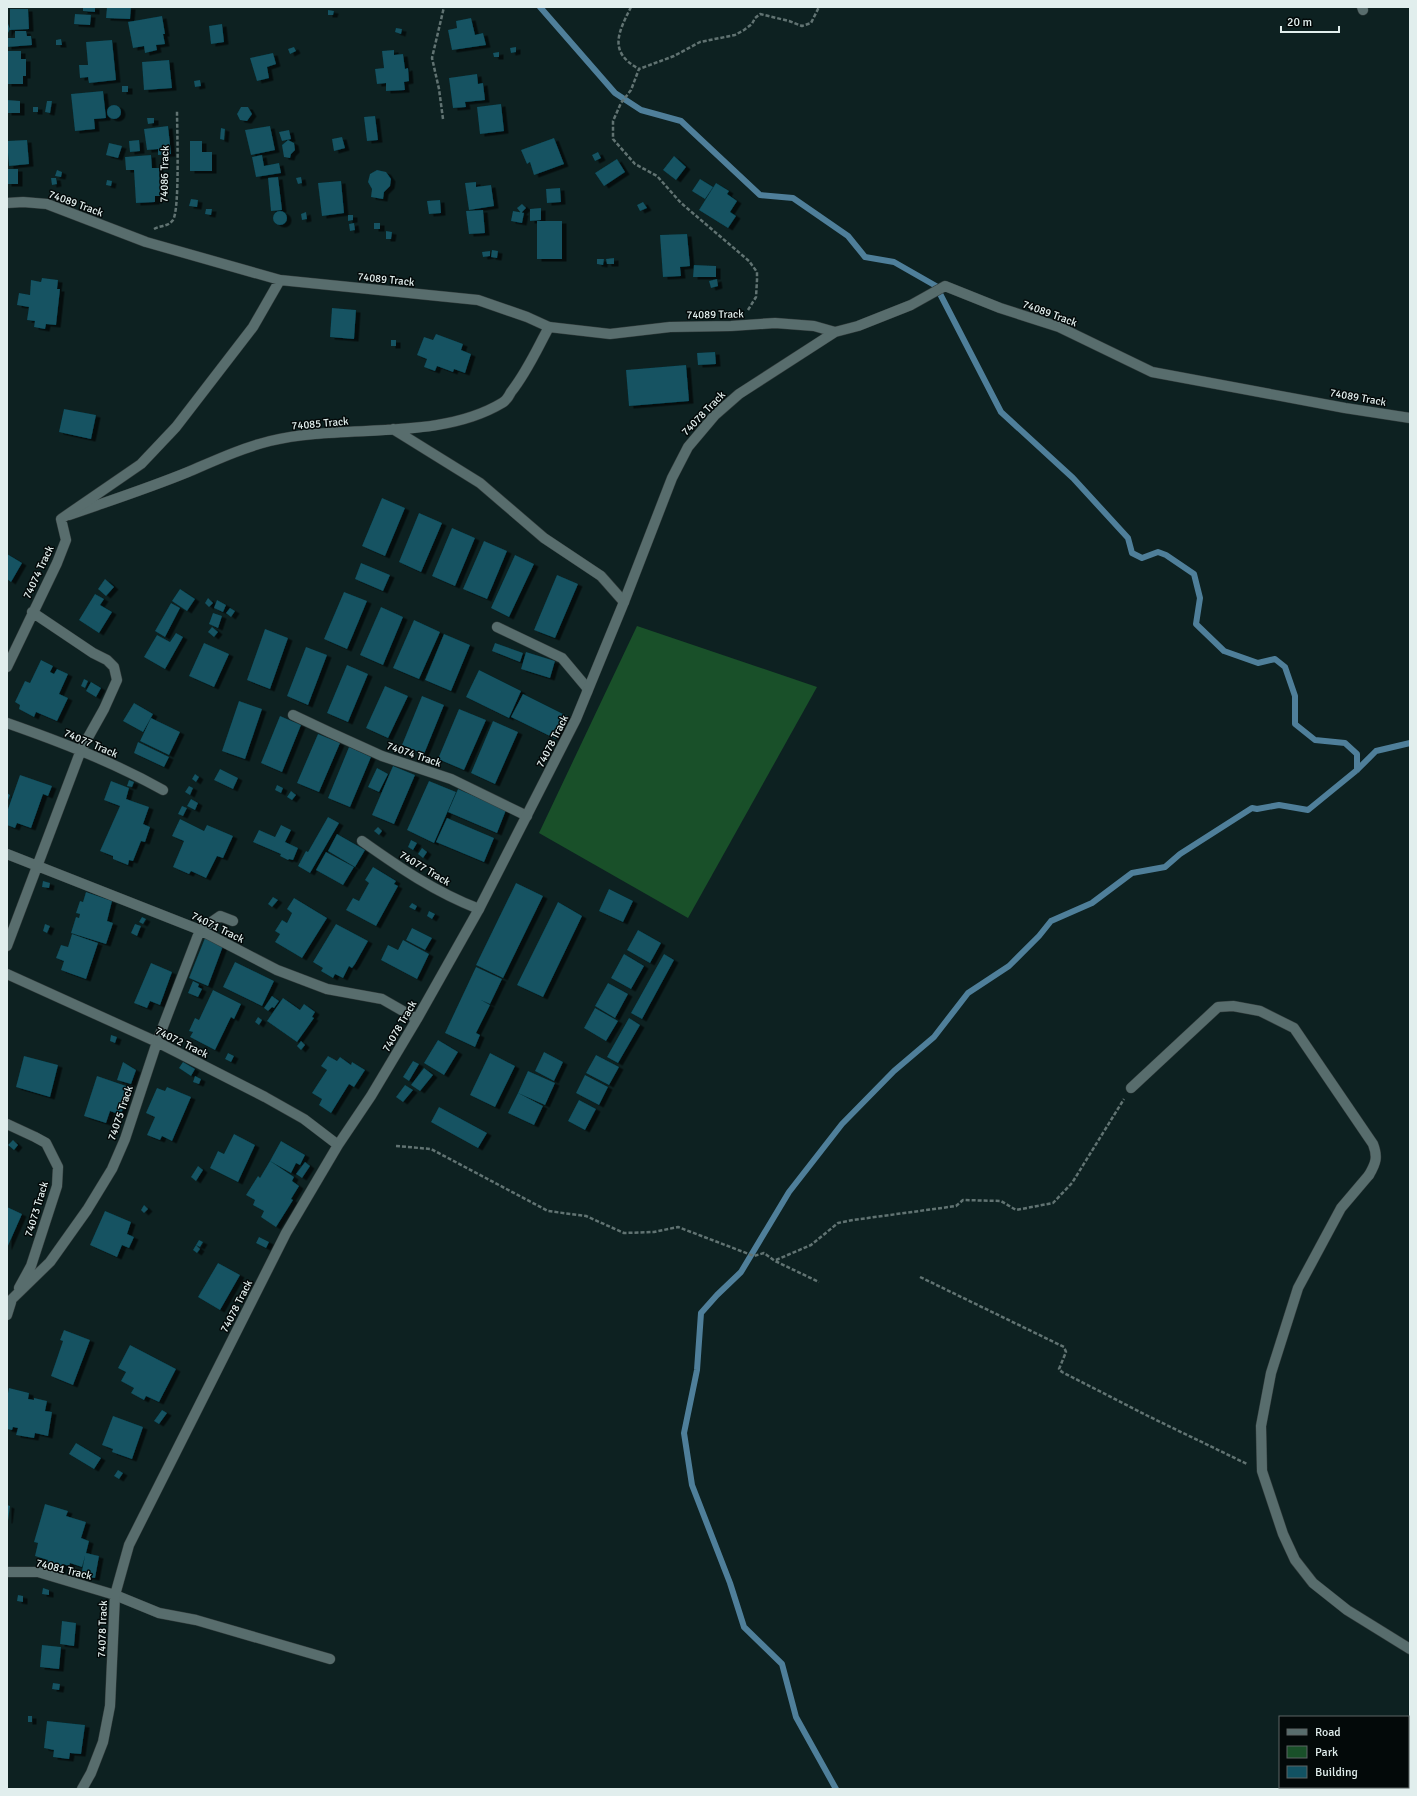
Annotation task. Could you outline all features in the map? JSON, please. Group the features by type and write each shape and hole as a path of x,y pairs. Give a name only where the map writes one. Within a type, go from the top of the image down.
{"street":[{"name":"74089 Track","path":"7,203 23,202 46,204 146,242 280,280 478,300 549,326 610,334 670,327 731,326 775,323 814,326 835,332 858,326 911,305 945,286 1000,308 1059,327 1152,372 1345,408 1410,418"},
{"path":"61,518 141,464 176,427 253,327 280,280"},
{"name":"74085 Track","path":"61,518 182,474 236,451 271,440 313,434 393,429 452,423 480,413 503,403 525,374 549,326"},
{"name":"74078 Track","path":"82,1789 91,1773 103,1742 110,1706 115,1595 129,1545 286,1233 338,1145 372,1096 417,1020 479,909 527,816 576,719 624,602 672,478 688,447 715,415 739,394 835,332"},
{"path":"393,429 480,483 544,538 601,576 624,602"},
{"name":"74074 Track","path":"7,667 32,612 52,574 66,540 61,518"},
{"path":"7,946 81,750 104,709 117,680 114,667 107,660 93,653 32,612"},
{"path":"497,627 562,658 588,689 587,692"},
{"name":"74074 Track","path":"294,714 328,732 382,756 452,779 527,816"},
{"name":"74077 Track","path":"7,723 81,750 163,790"},
{"name":"74077 Track","path":"362,841 396,866 449,897 479,909"},
{"name":"74071 Track","path":"7,854 200,930 277,970 327,989 382,999 417,1020"},
{"path":"200,930 220,916 233,921"},
{"name":"74075 Track","path":"7,1315 12,1299 50,1262 87,1210 112,1169 125,1139 157,1042 200,930"},
{"name":"74072 Track","path":"7,974 157,1042 304,1118 338,1145"},
{"path":"1131,1088 1218,1007 1234,1006 1260,1012 1294,1028 1373,1144 1377,1153 1377,1162 1369,1175 1340,1208 1298,1288 1271,1373 1261,1426 1262,1472 1283,1534 1295,1560 1314,1583 1347,1610 1410,1649"},
{"name":"74073 Track","path":"7,1124 46,1143 58,1167 57,1186 31,1266 12,1299"},
{"name":"74081 Track","path":"7,1572 38,1572 115,1595 159,1614 196,1620 330,1659"}],"path":[{"path":"443,119 440,89 432,58 444,7"},
{"path":"631,7 617,41 619,49 628,61 639,69"},
{"path":"639,69 674,56 700,42 735,35 752,24 755,18 760,14 802,26 811,23 819,7"},
{"path":"639,69 632,90 621,103 613,121 613,139 635,164 657,176 681,203 749,261 757,272 756,297 739,322 731,326"},
{"name":"74086 Track","path":"146,242 146,233 156,227 167,226 174,218 177,198 177,111"},
{"path":"775,1260 812,1245 838,1223 956,1206 963,1200 1001,1201 1016,1210 1053,1203 1072,1183 1131,1088"},
{"path":"396,1146 431,1149 548,1211 586,1216 624,1233 654,1232 678,1227 702,1238 744,1251 754,1256 764,1253 820,1282"},
{"path":"920,1277 1064,1347 1066,1352 1059,1369 1062,1372 1262,1472"}],"green space":[{"path":"637,626 817,687 688,918 539,833"}],"building":[{"path":"83,7 95,7 95,12 83,11"},
{"path":"107,7 131,7 130,19 106,18"},
{"path":"10,9 28,9 29,29 10,30"},
{"path":"328,10 334,11 333,15 328,15"},
{"path":"75,14 91,15 90,25 74,24"},
{"path":"162,16 165,44 156,45 157,50 145,53 144,46 133,48 128,22"},
{"path":"471,18 475,35 483,33 486,45 452,50 448,30 457,28 456,21"},
{"path":"7,21 10,29 7,35"},
{"path":"222,24 224,42 211,44 209,26"},
{"path":"396,28 402,29 401,34 395,32"},
{"path":"15,31 26,31 27,36 31,36 32,45 7,47 7,38 15,38"},
{"path":"61,39 62,45 56,45 56,40"},
{"path":"112,40 116,80 89,83 88,77 80,78 79,65 88,65 86,42"},
{"path":"294,47 296,51 290,54 288,49"},
{"path":"516,47 516,52 511,53 510,48"},
{"path":"394,50 394,55 403,54 405,69 408,68 409,81 404,82 405,90 386,91 386,83 377,84 375,69 384,68 382,51"},
{"path":"7,51 21,51 21,59 26,59 26,76 23,76 23,84 7,84"},
{"path":"499,52 499,57 494,57 493,53"},
{"path":"273,53 276,64 267,67 269,78 257,81 250,58"},
{"path":"169,60 172,88 144,90 142,62"},
{"path":"477,74 478,84 483,83 485,100 465,102 466,107 453,108 449,78"},
{"path":"200,80 201,86 195,87 194,81"},
{"path":"122,86 128,86 128,92 122,92"},
{"path":"103,91 106,118 94,119 95,129 75,131 71,94"},
{"path":"7,100 20,101 20,113 7,113"},
{"path":"47,101 52,101 50,113 45,112"},
{"path":"501,104 504,131 480,134 477,107"},
{"path":"111,105 117,105 121,109 121,115 117,119 111,119 107,115 107,109"},
{"path":"33,107 38,107 38,112 33,112"},
{"path":"241,107 248,107 252,114 247,121 240,120 237,114"},
{"path":"375,116 378,140 367,141 364,117"},
{"path":"147,118 154,118 154,123 148,124"},
{"path":"168,126 171,154 158,155 158,149 147,150 144,129"},
{"path":"270,126 275,150 251,155 245,130"},
{"path":"221,128 225,129 224,140 220,139"},
{"path":"289,130 291,139 282,141 279,132"},
{"path":"342,137 345,148 334,151 332,139"},
{"path":"554,138 564,164 534,175 530,162 527,164 521,150"},
{"path":"27,140 29,164 9,166 7,141"},
{"path":"139,140 140,151 130,152 129,141"},
{"path":"288,140 294,143 295,150 291,154 290,158 284,157 282,145"},
{"path":"190,141 202,141 202,152 212,152 212,171 190,171"},
{"path":"109,143 122,146 118,158 106,155"},
{"path":"598,152 601,158 595,161 592,155"},
{"path":"151,155 152,168 159,168 160,196 155,196 155,202 136,203 134,170 126,170 125,157"},
{"path":"262,155 264,166 279,163 281,173 256,177 252,157"},
{"path":"674,156 686,167 676,180 663,170"},
{"path":"617,159 625,172 604,186 595,173"},
{"path":"7,169 18,169 18,184 7,184"},
{"path":"57,170 62,172 61,177 55,176"},
{"path":"377,170 386,172 391,179 390,186 384,192 383,199 371,197 372,189 368,182 370,174"},
{"path":"278,177 282,210 271,211 268,178"},
{"path":"301,177 302,183 298,184 296,178"},
{"path":"51,178 56,178 57,184 52,185"},
{"path":"700,179 713,187 705,199 692,191"},
{"path":"107,180 112,181 111,186 106,185"},
{"path":"341,181 344,213 322,216 318,183"},
{"path":"476,182 476,187 491,185 494,206 469,210 465,183"},
{"path":"716,183 729,191 727,194 737,201 730,212 736,216 728,228 699,210"},
{"path":"560,188 561,202 547,203 546,189"},
{"path":"191,199 198,200 197,207 189,206"},
{"path":"440,200 441,213 429,214 427,201"},
{"path":"643,202 647,208 640,211 637,205"},
{"path":"522,204 526,208 521,213 517,208"},
{"path":"541,208 541,220 530,221 530,209"},
{"path":"206,209 212,209 211,215 205,214"},
{"path":"483,210 485,233 469,234 466,211"},
{"path":"277,211 283,211 287,215 287,221 283,225 277,225 273,221 273,215"},
{"path":"513,211 524,213 522,223 511,221"},
{"path":"306,212 307,219 302,220 301,214"},
{"path":"348,215 353,215 353,220 348,221"},
{"path":"537,221 562,221 562,259 537,259"},
{"path":"354,223 355,230 350,231 349,224"},
{"path":"374,223 380,223 380,229 374,229"},
{"path":"386,231 392,232 391,239 386,239"},
{"path":"687,234 690,266 680,267 681,276 663,277 660,235"},
{"path":"492,250 498,251 497,258 491,257"},
{"path":"490,251 490,256 483,257 482,252"},
{"path":"614,258 614,264 607,264 606,259"},
{"path":"597,259 604,259 603,265 597,264"},
{"path":"694,265 716,266 716,277 693,277"},
{"path":"42,278 58,280 57,289 60,289 56,325 46,324 45,329 34,327 35,321 27,320 29,307 17,305 19,293 30,295 31,280 41,282"},
{"path":"717,279 718,286 711,288 709,281"},
{"path":"332,308 356,310 354,339 330,337"},
{"path":"436,334 463,344 461,350 471,354 465,373 454,369 453,372 437,366 435,371 424,367 427,359 417,355 424,337 433,340"},
{"path":"391,340 396,340 396,346 391,346"},
{"path":"715,352 716,364 698,365 697,353"},
{"path":"686,365 689,401 629,406 626,370"},
{"path":"64,409 96,415 91,439 59,432"},
{"path":"382,498 405,508 385,556 362,546"},
{"path":"419,513 442,523 421,572 399,562"},
{"path":"452,528 475,538 455,586 432,576"},
{"path":"484,541 507,551 487,599 463,589"},
{"path":"7,554 22,563 11,582 7,579"},
{"path":"515,555 534,564 509,617 491,608"},
{"path":"361,563 390,575 383,591 355,579"},
{"path":"557,575 578,584 555,638 534,630"},
{"path":"105,579 114,587 106,596 98,589"},
{"path":"180,589 195,599 187,611 172,601"},
{"path":"344,592 367,601 347,649 324,639"},
{"path":"95,594 104,599 100,605 112,612 99,633 79,620"},
{"path":"208,598 213,603 209,607 205,603"},
{"path":"217,600 226,605 223,612 214,608"},
{"path":"171,603 180,608 165,637 155,631"},
{"path":"381,607 403,617 383,665 360,655"},
{"path":"230,608 235,611 231,617 226,613"},
{"path":"213,613 222,616 218,628 209,624"},
{"path":"414,620 440,632 419,679 393,668"},
{"path":"212,627 218,632 214,637 208,632"},
{"path":"265,629 288,638 270,689 247,680"},
{"path":"176,633 183,637 165,669 144,657 157,635 170,642"},
{"path":"444,634 470,645 451,691 425,680"},
{"path":"204,643 229,654 214,687 189,676"},
{"path":"495,643 523,653 520,662 492,651"},
{"path":"306,647 327,655 308,705 287,696"},
{"path":"526,652 555,661 550,678 521,669"},
{"path":"41,660 53,666 50,672 54,674 57,669 68,674 59,694 68,698 57,721 36,712 34,717 19,709 20,705 15,702 25,681 30,683"},
{"path":"347,665 368,674 348,722 327,713"},
{"path":"479,670 521,691 509,718 466,697"},
{"path":"84,679 88,681 85,688 81,686"},
{"path":"91,682 101,688 96,697 86,691"},
{"path":"385,686 408,696 388,738 366,728"},
{"path":"523,694 567,716 556,739 511,717"},
{"path":"422,696 444,705 424,754 402,745"},
{"path":"239,701 262,709 245,759 222,751"},
{"path":"134,703 153,714 143,732 123,721"},
{"path":"459,709 486,720 464,770 438,759"},
{"path":"280,716 301,725 282,772 261,763"},
{"path":"151,718 180,732 169,755 140,741"},
{"path":"493,721 518,732 495,784 471,773"},
{"path":"318,734 340,743 319,792 297,783"},
{"path":"138,742 169,757 164,767 134,753"},
{"path":"349,747 371,757 350,807 328,798"},
{"path":"393,766 415,775 394,824 372,815"},
{"path":"377,768 388,774 379,792 368,787"},
{"path":"220,769 238,778 233,789 214,780"},
{"path":"195,774 199,777 196,782 192,779"},
{"path":"20,775 52,786 48,796 43,794 31,828 17,823 15,828 7,825 7,812"},
{"path":"129,780 134,782 132,787 127,786"},
{"path":"111,781 129,788 126,799 149,807 143,824 150,827 145,842 141,841 133,861 129,860 128,865 113,859 113,856 100,851 120,806 104,800"},
{"path":"429,781 456,792 434,843 407,830"},
{"path":"277,785 283,788 281,793 275,790"},
{"path":"189,786 193,788 190,795 185,792"},
{"path":"458,789 506,810 497,833 448,812"},
{"path":"291,791 296,795 292,800 287,797"},
{"path":"7,793 10,795 7,803"},
{"path":"191,799 198,803 195,810 187,806"},
{"path":"182,806 187,808 183,816 178,814"},
{"path":"328,817 339,823 310,873 298,866 306,851 308,852"},
{"path":"447,818 494,838 484,862 436,842"},
{"path":"180,819 204,831 207,825 233,836 223,858 217,856 206,878 191,871 189,874 173,867 184,841 172,836"},
{"path":"281,825 291,830 285,842 298,848 293,860 288,860 280,856 281,854 253,842 259,830 275,837"},
{"path":"378,827 382,831 379,835 374,831"},
{"path":"337,834 365,850 355,867 328,851"},
{"path":"411,840 417,843 413,850 408,847"},
{"path":"422,848 427,852 423,858 418,854"},
{"path":"326,852 354,867 343,885 316,870"},
{"path":"373,867 396,881 394,884 398,886 376,926 346,910 353,898 359,901 369,883 365,880"},
{"path":"43,881 50,883 49,888 42,887"},
{"path":"516,883 543,896 503,978 476,965"},
{"path":"609,889 633,901 623,922 599,911"},
{"path":"86,892 112,901 107,921 113,923 106,944 71,933 76,917 79,918 80,914 76,913 80,901 83,902"},
{"path":"273,897 278,900 272,907 268,904"},
{"path":"294,898 327,918 302,958 275,942 280,934 275,931 282,920 287,923 292,913 287,909"},
{"path":"558,902 582,916 543,997 517,985"},
{"path":"412,903 417,906 415,910 409,907"},
{"path":"429,911 435,914 432,919 427,916"},
{"path":"142,917 146,919 143,924 139,922"},
{"path":"45,924 50,926 47,933 43,931"},
{"path":"135,924 141,926 137,936 131,933"},
{"path":"336,924 368,941 355,964 352,968 349,966 343,978 335,974 333,978 321,971 323,968 313,962"},
{"path":"412,928 432,938 425,950 406,940"},
{"path":"638,930 661,943 650,963 627,950"},
{"path":"72,934 98,943 86,979 61,970 64,961 56,958 61,945 68,947"},
{"path":"205,938 223,946 208,986 189,978"},
{"path":"403,940 429,954 417,979 381,960 388,945 398,950"},
{"path":"624,954 644,966 631,989 611,978"},
{"path":"664,954 674,960 642,1019 631,1013"},
{"path":"235,962 274,981 262,1006 223,987"},
{"path":"151,963 172,972 160,1005 150,1001 147,1008 134,1003"},
{"path":"476,967 502,979 490,1004 481,1000 490,1005 476,1033 480,1035 475,1047 445,1033"},
{"path":"193,981 199,984 198,987 202,989 198,997 188,993"},
{"path":"608,983 628,994 615,1018 595,1006"},
{"path":"213,990 241,1004 234,1019 231,1017 215,1050 190,1037 193,1032 189,1031 195,1018 199,1020"},
{"path":"272,996 279,1001 274,1008 272,1007 268,1011 264,1008"},
{"path":"283,998 300,1010 304,1004 315,1012 312,1017 314,1018 297,1042 267,1021"},
{"path":"595,1008 618,1021 606,1041 584,1028"},
{"path":"258,1017 262,1020 259,1025 255,1022"},
{"path":"629,1018 640,1025 618,1063 607,1057"},
{"path":"111,1035 117,1037 115,1043 110,1041"},
{"path":"438,1040 458,1052 444,1075 424,1063"},
{"path":"301,1041 305,1045 301,1050 297,1046"},
{"path":"544,1052 563,1062 554,1081 535,1071"},
{"path":"228,1053 234,1056 231,1062 225,1059"},
{"path":"490,1053 515,1066 495,1107 470,1095"},
{"path":"596,1055 619,1067 609,1085 586,1073"},
{"path":"24,1056 58,1065 50,1097 16,1087"},
{"path":"328,1056 337,1061 340,1057 351,1065 352,1062 365,1070 354,1087 349,1084 331,1113 319,1105 322,1099 312,1093 327,1070 321,1066"},
{"path":"413,1061 419,1064 409,1081 403,1077"},
{"path":"123,1062 136,1070 131,1084 117,1080"},
{"path":"183,1062 195,1069 191,1076 179,1068"},
{"path":"424,1068 433,1075 420,1091 411,1085"},
{"path":"528,1071 555,1083 545,1105 518,1093"},
{"path":"585,1075 608,1087 599,1105 576,1093"},
{"path":"97,1076 129,1087 121,1115 110,1111 106,1123 84,1116"},
{"path":"195,1076 201,1079 199,1084 193,1082"},
{"path":"405,1085 413,1090 403,1102 396,1097"},
{"path":"167,1087 191,1097 172,1141 162,1136 160,1140 147,1135 155,1117 146,1113 157,1088 165,1091"},
{"path":"518,1093 543,1106 534,1125 508,1113"},
{"path":"579,1100 596,1109 585,1130 568,1121"},
{"path":"439,1107 487,1133 478,1148 431,1122"},
{"path":"234,1134 255,1145 238,1182 210,1168 218,1151 224,1154"},
{"path":"13,1140 18,1145 14,1150 8,1145"},
{"path":"281,1141 305,1155 300,1165 296,1163 291,1173 270,1161"},
{"path":"270,1161 294,1177 292,1181 299,1186 291,1199 293,1200 276,1227 261,1217 264,1211 253,1205 255,1200 246,1195 258,1176 260,1178"},
{"path":"305,1162 310,1166 302,1178 296,1174"},
{"path":"198,1166 203,1170 196,1181 191,1177"},
{"path":"144,1205 148,1209 144,1213 141,1210"},
{"path":"7,1207 22,1214 7,1248"},
{"path":"105,1211 131,1222 127,1234 134,1237 129,1248 122,1245 117,1257 90,1245"},
{"path":"259,1237 269,1242 266,1248 256,1243"},
{"path":"199,1240 203,1242 200,1247 196,1245"},
{"path":"196,1245 200,1249 197,1253 193,1250"},
{"path":"218,1263 240,1275 220,1310 198,1297"},
{"path":"64,1330 90,1340 73,1385 51,1376 63,1341 60,1340"},
{"path":"130,1345 176,1369 159,1402 146,1396 144,1400 131,1393 134,1388 121,1381 126,1372 118,1368"},
{"path":"9,1388 29,1393 28,1399 34,1400 34,1398 47,1401 45,1411 52,1412 48,1436 35,1433 34,1438 16,1435 18,1428 13,1427 12,1430 7,1429 7,1398"},
{"path":"162,1410 167,1413 159,1424 154,1421"},
{"path":"113,1416 143,1427 132,1459 112,1452 113,1449 102,1445"},
{"path":"76,1443 101,1458 94,1469 69,1454"},
{"path":"118,1470 123,1473 119,1479 114,1476"},
{"path":"45,1504 68,1511 66,1516 86,1522 81,1538 89,1541 86,1553 99,1556 95,1578 81,1576 85,1556 82,1567 70,1563 69,1566 63,1564 61,1571 46,1566 48,1560 35,1556 38,1543 34,1542"},
{"path":"7,1505 10,1506 8,1521 7,1521"},
{"path":"43,1588 49,1590 49,1595 42,1594"},
{"path":"18,1595 23,1596 23,1602 17,1601"},
{"path":"62,1621 76,1623 74,1646 60,1644"},
{"path":"42,1645 61,1647 59,1669 40,1667"},
{"path":"53,1683 60,1684 59,1690 52,1689"},
{"path":"28,1716 32,1716 32,1722 28,1722"},
{"path":"47,1721 85,1725 81,1754 70,1753 69,1759 53,1757 54,1750 44,1748"}],"waterway":[{"path":"540,7 615,93 641,110 681,121 760,195 793,198 848,236 865,257 894,262 936,286 1001,412 1073,478 1128,538 1132,553 1142,558 1158,552 1166,555 1194,574 1200,598 1196,624 1224,651 1258,663 1275,659 1285,667 1295,696 1295,724 1315,740 1345,743 1357,754 1357,770"},
{"path":"836,1789 796,1717 782,1664 744,1627 730,1583 692,1485 684,1433 697,1370 701,1313 741,1272 789,1192 842,1124 894,1071 934,1037 968,993 1009,966 1039,936 1051,921 1092,903 1132,873 1165,867 1180,854 1252,808 1257,809 1279,805 1308,810 1357,770 1376,751 1410,743"}]}
